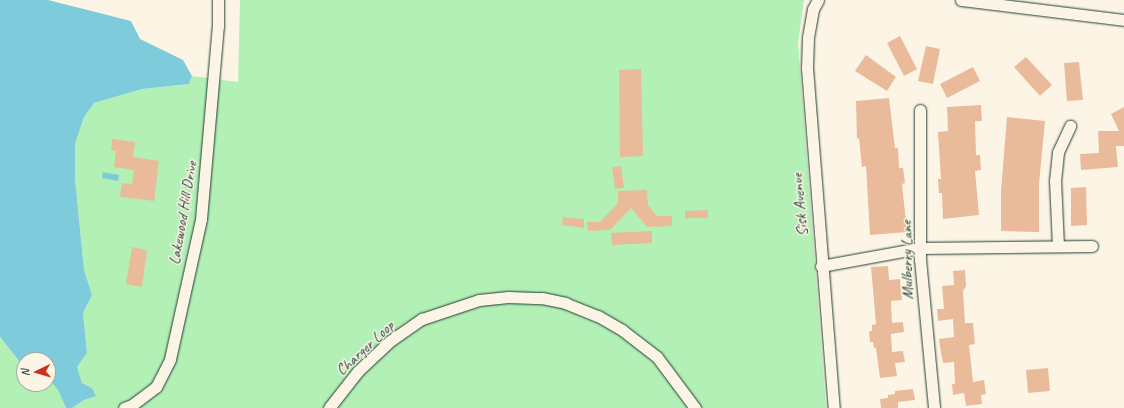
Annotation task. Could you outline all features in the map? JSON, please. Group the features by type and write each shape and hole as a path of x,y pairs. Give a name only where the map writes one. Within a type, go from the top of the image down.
{"street":[{"name":"Lakewood Hill Drive","path":"124,408 132,405 156,387 170,359 201,219 218,26 218,0"},
{"name":"Sisk Avenue","path":"818,0 813,9 808,38 807,68 821,266 834,408"},
{"path":"961,0 1124,20"},
{"name":"Mulberry Lane","path":"920,110 920,248 934,408"},
{"path":"1058,246 1055,181 1058,152 1070,126"},
{"path":"821,266 920,248 1092,246"},
{"name":"Charger Loop","path":"330,407 358,371 390,341 422,320 479,300 508,297 542,298 565,303 598,316 622,330 657,357 695,408"}],"green space":[{"path":"240,0 804,0 798,43 826,408 72,408 84,400 95,396 92,388 82,383 77,367 87,353 83,313 92,295 84,270 75,179 75,144 84,117 94,103 142,89 189,84 192,76 238,82"},
{"path":"0,337 16,357 16,392 56,392 56,388 66,408 0,408"}],"water":[{"path":"0,0 48,0 131,21 140,39 183,60 192,76 189,84 142,89 94,103 84,117 75,144 75,179 84,270 92,295 83,313 87,353 77,367 82,383 92,388 96,396 84,400 72,408 66,408 56,388 56,352 16,352 16,357 0,337"},
{"path":"103,172 119,175 118,181 102,178"}],"building":[{"path":"900,36 917,69 904,76 887,43"},
{"path":"926,46 940,49 933,84 918,81"},
{"path":"866,55 896,77 887,91 855,71"},
{"path":"1026,57 1052,85 1040,96 1014,67"},
{"path":"1079,62 1083,100 1067,101 1064,63"},
{"path":"973,67 980,81 947,98 940,84"},
{"path":"641,69 643,156 620,157 619,70"},
{"path":"889,98 895,148 898,148 899,168 903,168 905,183 902,184 907,232 870,235 866,166 862,167 859,138 857,139 856,101"},
{"path":"981,105 982,121 975,121 976,155 980,155 981,170 975,171 979,215 943,219 942,193 939,193 938,179 941,179 938,132 948,131 947,107"},
{"path":"1124,107 1124,146 1116,146 1118,167 1081,170 1080,154 1099,153 1098,131 1119,131 1111,114"},
{"path":"1007,117 1045,121 1039,184 1039,232 1001,231 1001,191"},
{"path":"112,139 135,142 133,157 159,161 154,201 120,197 122,183 132,184 134,170 114,167 116,151 111,150"},
{"path":"621,166 624,188 615,189 612,167"},
{"path":"1086,187 1087,225 1071,226 1071,188"},
{"path":"647,190 648,205 657,216 672,216 672,226 647,227 631,208 610,230 588,231 587,222 600,222 618,203 618,191"},
{"path":"708,210 708,218 685,218 685,211"},
{"path":"563,217 584,219 584,228 562,225"},
{"path":"652,231 652,243 612,245 611,233"},
{"path":"132,247 147,250 142,287 126,284"},
{"path":"888,266 889,280 900,279 902,300 891,301 892,323 903,322 904,332 891,334 892,352 903,351 905,362 895,363 897,376 880,378 876,348 874,348 873,342 870,342 869,331 872,331 872,325 876,324 871,267"},
{"path":"965,270 966,286 963,291 965,323 973,323 975,344 969,345 973,382 984,380 986,394 981,395 982,404 966,406 964,393 953,395 952,384 955,384 954,362 943,363 940,347 939,339 954,337 953,319 938,321 937,309 944,309 942,286 954,285 953,271"},
{"path":"1048,368 1050,391 1028,393 1026,370"},
{"path":"913,389 915,400 898,402 898,408 881,408 880,399 888,398 888,395 895,394 895,391"}]}
